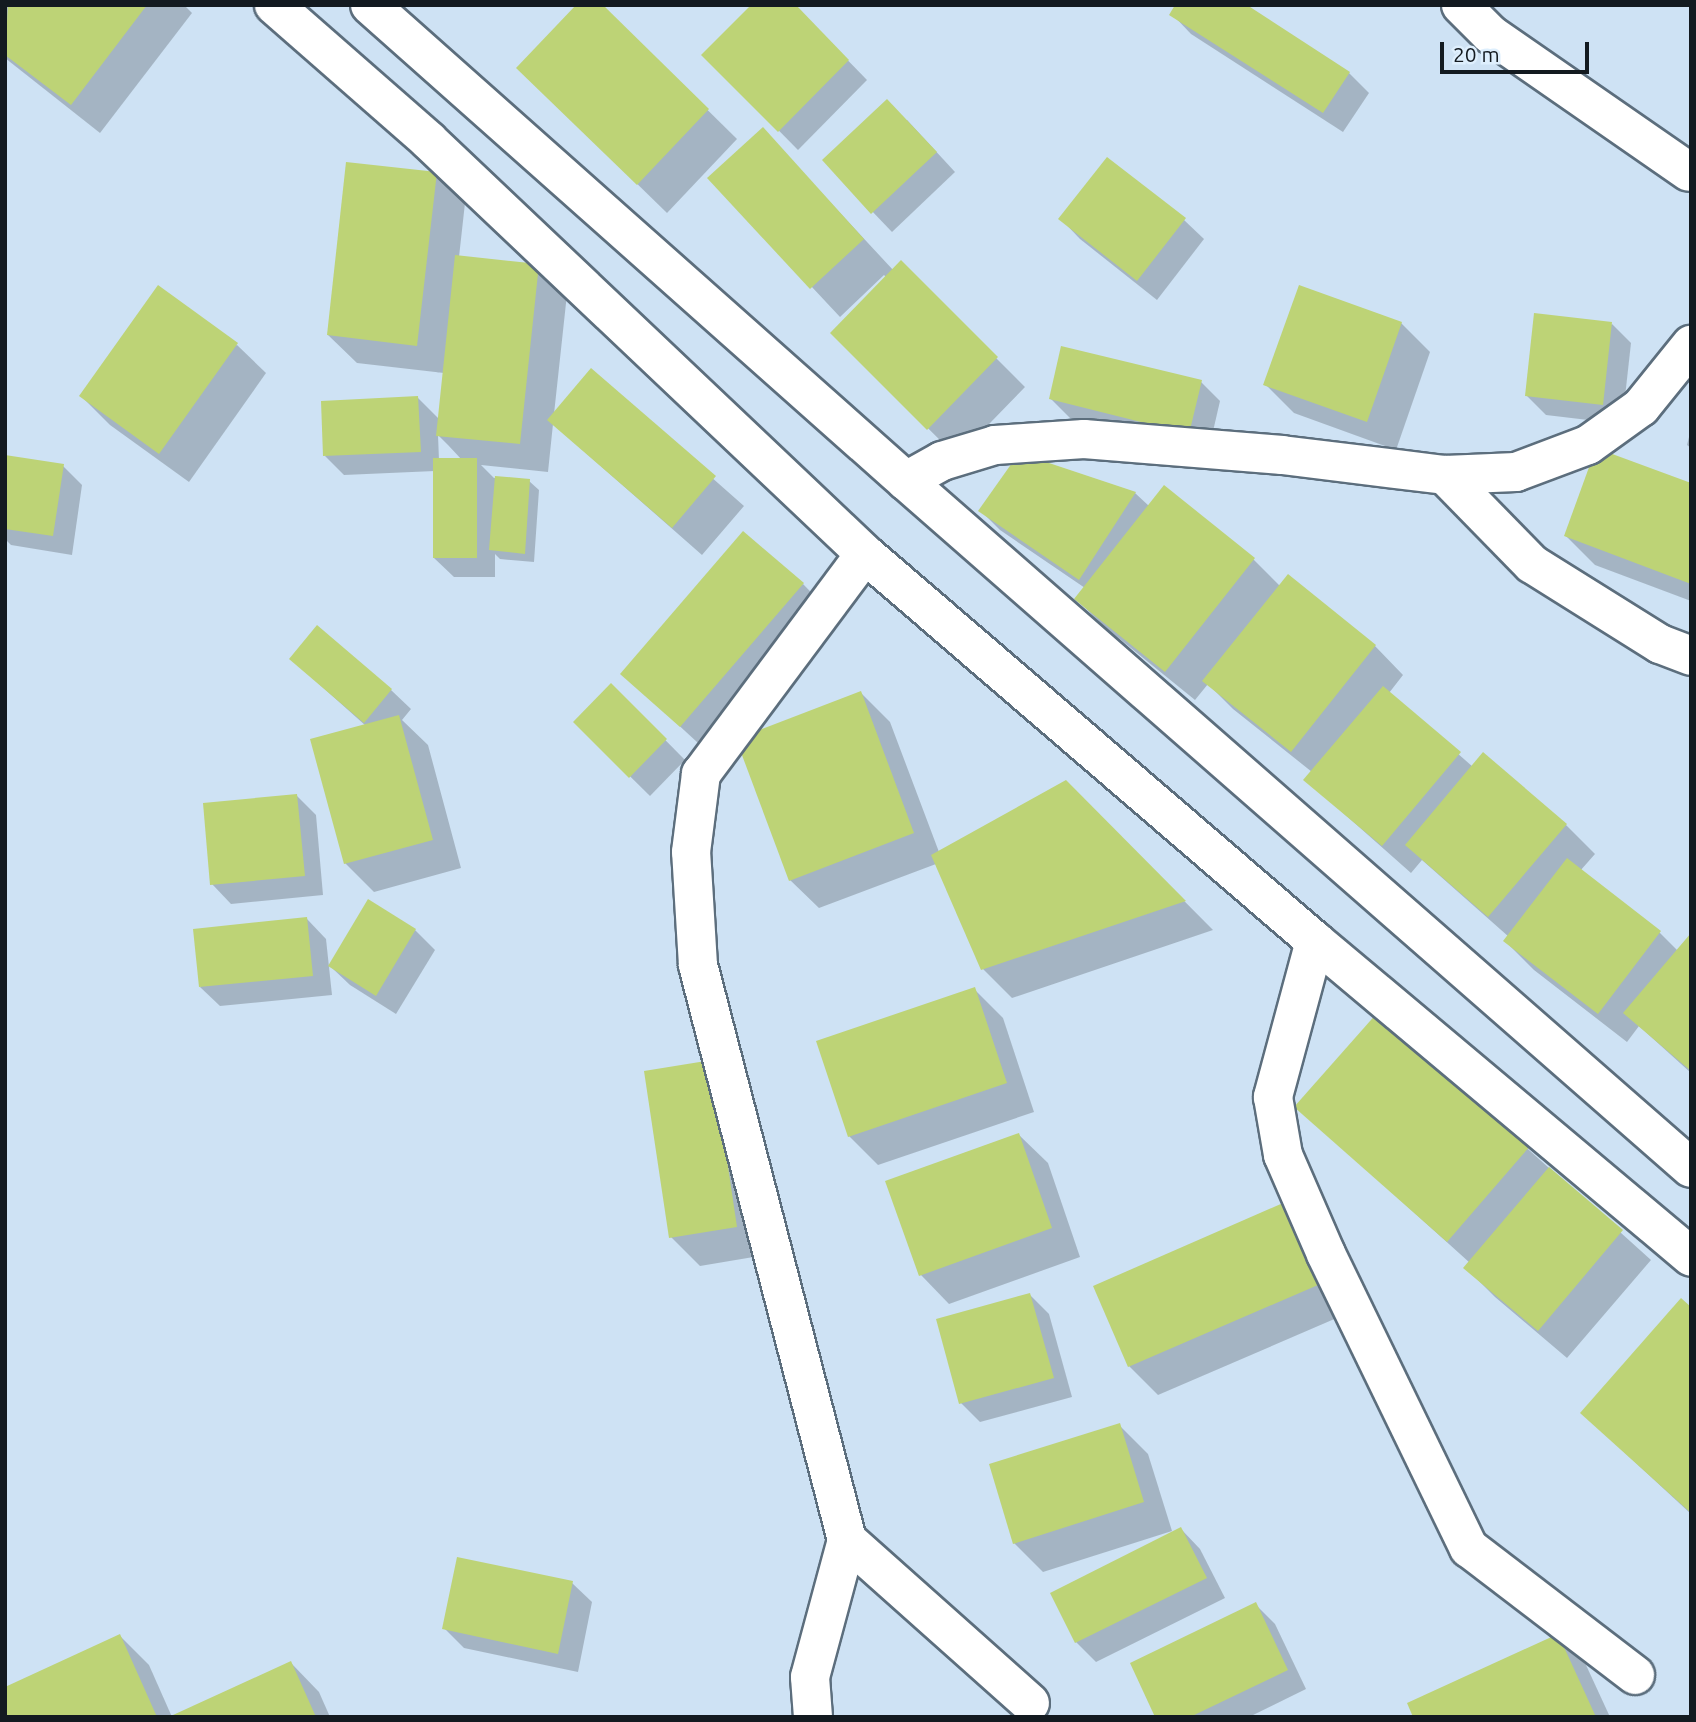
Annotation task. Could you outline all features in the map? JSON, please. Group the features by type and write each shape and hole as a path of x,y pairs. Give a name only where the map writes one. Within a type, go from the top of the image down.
{"street":[{"path":"274,5 428,140 865,554 1314,941 1691,1256"},
{"path":"370,5 906,481 1691,1168"},
{"path":"1461,5 1490,34 1689,172"},
{"path":"906,481 942,461 995,445 1084,439 1282,455 1445,475 1516,472 1588,445 1641,407 1691,345"},
{"path":"1445,475 1532,564 1660,644 1691,656"},
{"path":"813,1717 810,1678 847,1540 698,965 691,852 701,774 865,554"},
{"path":"1314,941 1273,1097 1283,1155 1326,1254 1469,1548 1635,1675"},
{"path":"847,1540 1030,1703"}],"building":[{"path":"8,5 147,5 71,105 5,55"},
{"path":"576,5 603,5 709,109 637,185 516,68"},
{"path":"751,5 796,5 849,60 778,132 701,55"},
{"path":"1175,5 1247,5 1350,72 1323,113 1169,15"},
{"path":"887,99 937,152 871,214 822,160"},
{"path":"763,127 864,239 810,289 707,178"},
{"path":"1107,157 1186,218 1137,281 1058,219"},
{"path":"346,162 437,172 417,346 327,335"},
{"path":"455,255 539,264 520,444 436,436"},
{"path":"901,260 998,357 927,430 830,333"},
{"path":"158,285 238,343 159,454 79,396"},
{"path":"1299,285 1402,322 1367,422 1263,385"},
{"path":"1534,313 1612,322 1603,405 1525,396"},
{"path":"1061,346 1202,380 1189,434 1049,399"},
{"path":"591,368 716,476 672,528 547,420"},
{"path":"418,396 421,452 323,456 321,401"},
{"path":"1596,448 1691,483 1691,584 1564,536"},
{"path":"1019,453 1136,492 1079,580 978,511"},
{"path":"5,455 64,464 53,536 5,529"},
{"path":"433,458 477,458 477,558 433,558"},
{"path":"495,476 530,479 525,554 489,550"},
{"path":"1164,485 1255,558 1165,672 1074,599"},
{"path":"743,531 804,583 680,727 620,674"},
{"path":"1288,574 1376,645 1291,752 1202,681"},
{"path":"317,625 392,689 364,723 289,659"},
{"path":"611,683 667,739 629,778 573,722"},
{"path":"1383,686 1461,752 1382,846 1303,780"},
{"path":"861,691 914,833 789,881 736,739"},
{"path":"399,715 433,840 344,864 310,739"},
{"path":"1483,752 1567,824 1488,917 1405,845"},
{"path":"1066,780 1186,901 981,970 931,855"},
{"path":"297,794 305,876 210,885 203,803"},
{"path":"1567,858 1661,931 1598,1014 1503,941"},
{"path":"368,899 416,929 376,996 328,966"},
{"path":"307,917 313,976 199,987 193,929"},
{"path":"1691,933 1691,1071 1623,1013"},
{"path":"975,987 1007,1083 848,1137 816,1041"},
{"path":"1378,1012 1530,1146 1447,1242 1294,1107"},
{"path":"712,1060 737,1227 669,1238 644,1071"},
{"path":"1019,1133 1052,1228 919,1276 885,1181"},
{"path":"1549,1167 1623,1230 1538,1331 1463,1268"},
{"path":"1283,1203 1318,1285 1128,1367 1093,1286"},
{"path":"1030,1293 1054,1378 959,1404 936,1319"},
{"path":"1681,1298 1691,1307 1691,1513 1580,1413"},
{"path":"1120,1423 1144,1502 1013,1544 989,1464"},
{"path":"1181,1527 1207,1578 1075,1643 1050,1593"},
{"path":"457,1557 573,1581 558,1654 442,1629"},
{"path":"1256,1602 1288,1670 1190,1717 1155,1717 1130,1663"},
{"path":"120,1634 157,1717 5,1717 5,1687"},
{"path":"1558,1634 1596,1717 1413,1717 1407,1703"},
{"path":"291,1661 316,1717 173,1715"}]}
